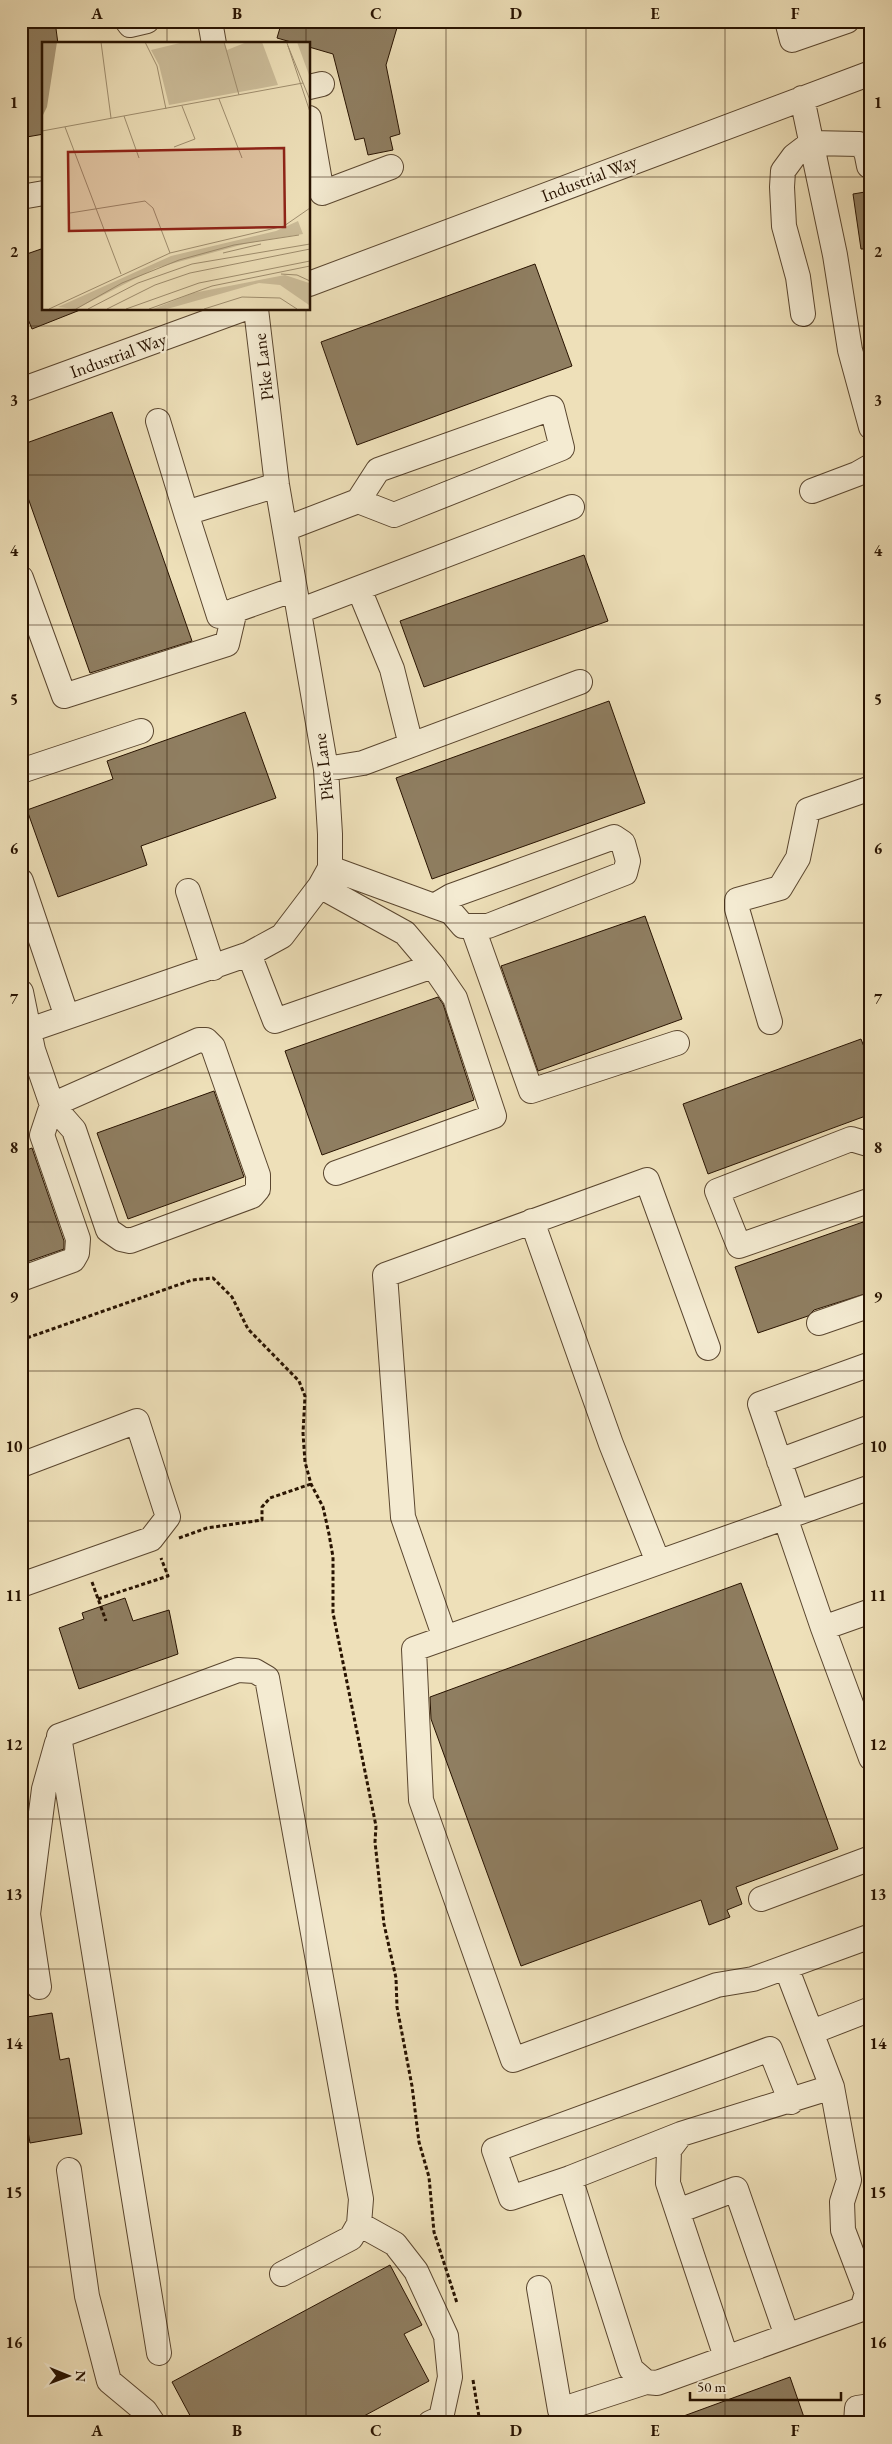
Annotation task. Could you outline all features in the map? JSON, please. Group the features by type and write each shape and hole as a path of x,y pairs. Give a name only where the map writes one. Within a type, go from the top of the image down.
{"street":[{"path":"210,21 214,42"},
{"path":"787,21 792,40 847,21"},
{"name":"Industrial Way","path":"310,284 871,73"},
{"path":"802,98 835,254 850,350 871,426"},
{"path":"310,124 322,193 391,167"},
{"path":"803,314 798,277 784,226 783,171 794,156 811,143 859,144 866,151 869,166"},
{"path":"21,196 42,192"},
{"name":"Industrial Way","path":"21,390 241,310"},
{"name":"Pike Lane","path":"256,310 277,485 326,769 330,834 325,877"},
{"path":"285,529 358,501 378,470 552,408 562,448 394,515 358,501"},
{"path":"158,421 219,616 235,610 359,589 572,507"},
{"path":"812,491 857,474 871,466"},
{"path":"186,514 277,485"},
{"path":"21,578 64,696 227,644 235,610"},
{"path":"359,589 392,670 411,745"},
{"path":"326,769 363,763 580,682"},
{"path":"21,771 141,731"},
{"path":"770,1022 737,909 738,900 780,888 798,858 808,810 871,788"},
{"path":"325,877 434,906 451,912 463,926 472,928 488,926 626,874 628,861 623,843 614,837 451,896 434,906"},
{"path":"25,1032 249,954 282,936 325,877"},
{"path":"325,877 405,932 433,966 454,998 494,1116 336,1173"},
{"path":"21,881 67,1018"},
{"path":"188,890 213,968"},
{"path":"472,928 531,1091 677,1043"},
{"path":"249,954 275,1021 433,966"},
{"path":"21,992 25,1032 52,1105 74,1130 108,1230 121,1239 130,1241 252,1196 258,1189 258,1175 213,1047 206,1040 199,1040 52,1105 42,1135 78,1238 77,1253 74,1260 21,1279"},
{"path":"871,1145 851,1139 717,1191 739,1246 871,1200"},
{"path":"445,1638 402,1517 385,1276 647,1180 708,1348"},
{"path":"532,1221 631,1500 658,1562"},
{"path":"819,1323 871,1305"},
{"path":"871,1364 760,1404 779,1460 791,1515 823,1628 871,1758"},
{"path":"21,1465 137,1421 168,1517 151,1539 21,1585"},
{"path":"779,1460 871,1427"},
{"path":"871,1487 414,1649 421,1800 513,2060 717,1985 752,1978 871,1936"},
{"path":"823,1628 871,1611"},
{"path":"59,1736 238,1670 255,1672 267,1678 361,2199 359,2224 351,2238 282,2274"},
{"path":"39,1987 28,1914 44,1789 59,1736"},
{"path":"59,1736 159,2353"},
{"path":"761,1899 871,1858"},
{"path":"539,2288 560,2410 646,2382 656,2382 862,2309 867,2293 867,2278 843,2230 842,2202 849,2180 832,2087 786,1967"},
{"path":"812,2032 871,2009"},
{"path":"791,2102 770,2049 494,2150 511,2198 570,2178 681,2134 791,2102 832,2087"},
{"path":"681,2134 669,2150 668,2183 726,2358"},
{"path":"69,2170 87,2296 109,2381 145,2410 153,2423"},
{"path":"570,2178 631,2369 646,2382"},
{"path":"678,2211 736,2189 786,2336"},
{"path":"359,2224 394,2244 416,2271 446,2336 450,2377 442,2418 430,2423"},
{"path":"856,2423 857,2408 871,2406"}],"path":[{"path":"21,1340 192,1280 213,1278 232,1297 248,1329 299,1381 305,1396 304,1456 311,1484 323,1507 333,1556 333,1613 376,1826 375,1842 384,1924 395,1971 398,2015 412,2086 420,2142 429,2177 434,2232 458,2308"},
{"path":"174,1540 207,1528 262,1520 262,1507 270,1498 311,1484"},
{"path":"98,1599 168,1576 159,1552"},
{"path":"85,1563 106,1621"},
{"path":"472,2378 480,2423"}],"building":[{"path":"21,21 55,21 58,42 42,42 42,134 21,138"},
{"path":"282,21 399,21 386,65 400,134 390,137 393,150 368,155 364,138 355,140 333,54 310,47 310,42 291,42 277,38"},
{"path":"871,191 871,249 861,249 853,194"},
{"path":"42,249 42,310 80,310 32,329 21,302 21,256"},
{"path":"535,264 572,366 357,445 321,342"},
{"path":"112,412 192,641 90,673 21,478 21,445"},
{"path":"584,555 608,621 424,687 400,621"},
{"path":"609,701 645,803 432,879 396,778"},
{"path":"245,712 276,798 141,846 147,865 58,897 27,810 113,779 107,761"},
{"path":"645,916 682,1019 538,1071 501,966"},
{"path":"438,997 443,1004 474,1100 322,1155 285,1051"},
{"path":"861,1039 871,1065 871,1114 708,1174 683,1104"},
{"path":"214,1091 244,1177 128,1219 97,1133"},
{"path":"32,1148 64,1241 64,1249 21,1264 21,1152"},
{"path":"863,1222 871,1244 871,1292 814,1310 808,1316 758,1333 735,1267"},
{"path":"741,1583 838,1849 736,1887 742,1904 727,1910 730,1917 709,1925 701,1900 521,1966 431,1719 430,1697"},
{"path":"125,1598 133,1621 169,1610 178,1654 79,1689 59,1628 84,1619 82,1613"},
{"path":"52,2013 60,2060 69,2058 82,2134 30,2143 21,2091 21,2068 26,2067 21,2039 21,2018"},
{"path":"390,2265 422,2325 404,2334 429,2381 351,2423 194,2423 172,2382"},
{"path":"790,2377 806,2423 670,2423 670,2421"}]}
